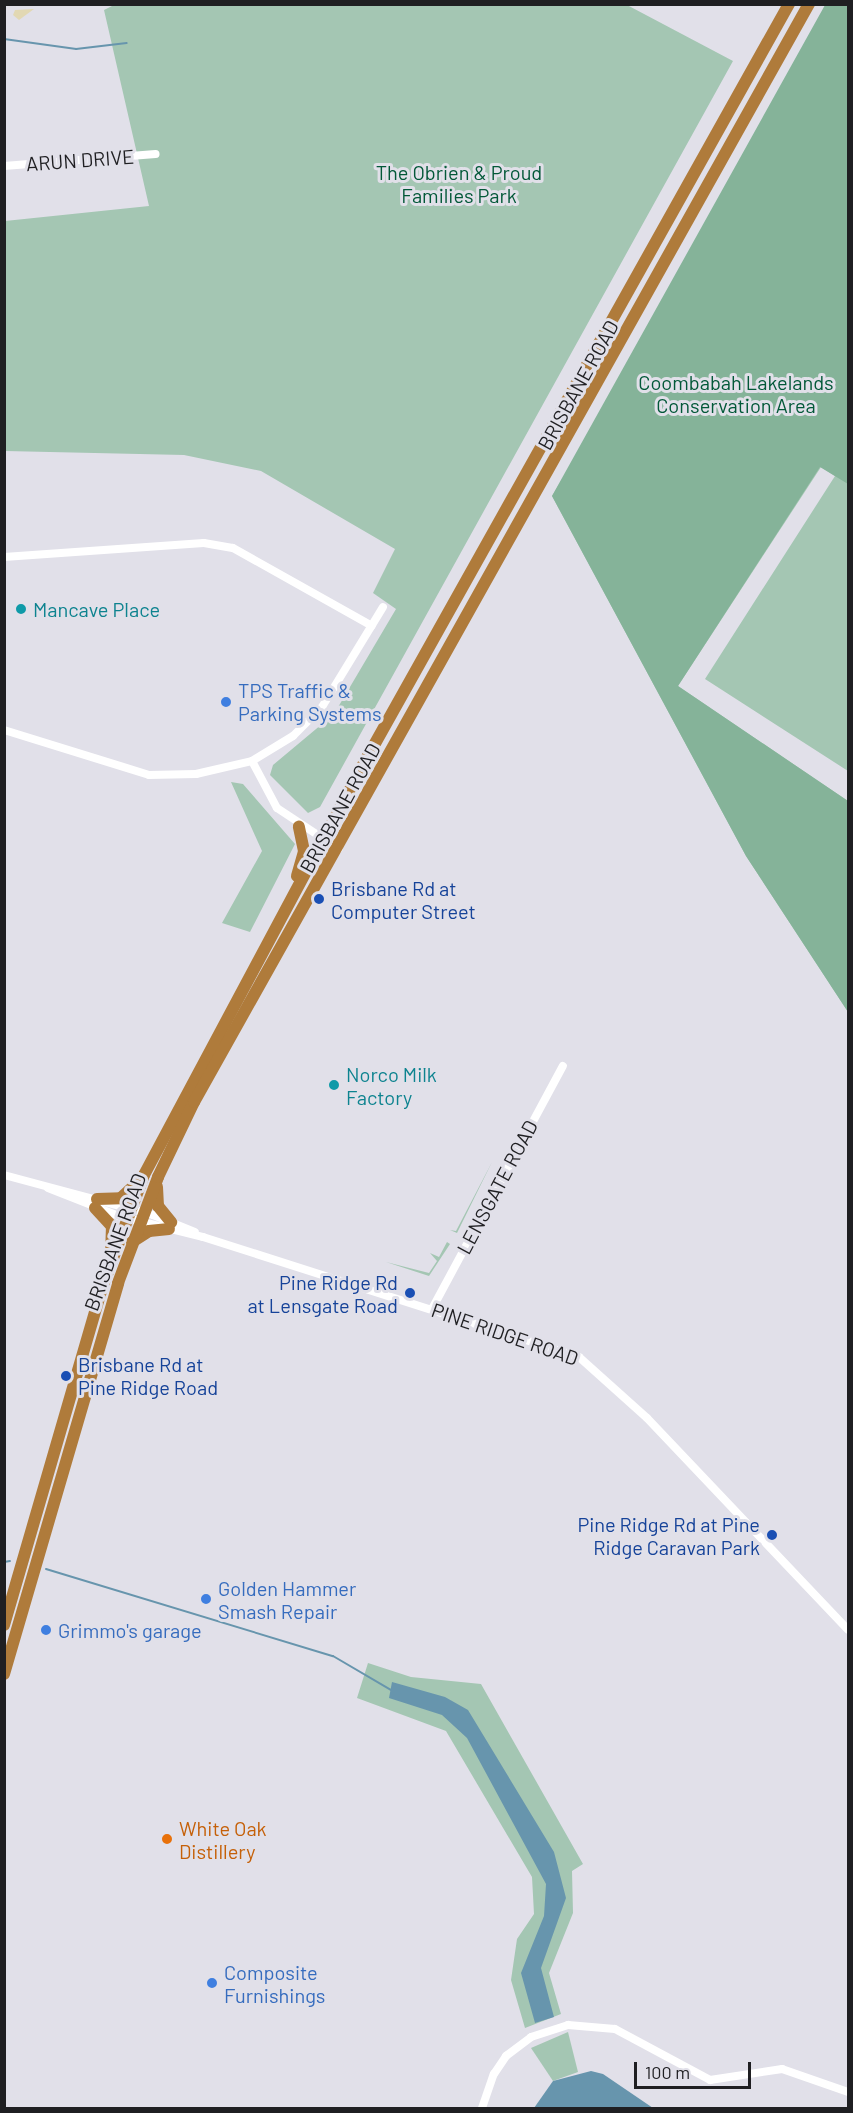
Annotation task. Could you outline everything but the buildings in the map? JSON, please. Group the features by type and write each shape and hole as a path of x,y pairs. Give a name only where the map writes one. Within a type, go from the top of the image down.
{"highway":[{"name":"BRISBANE ROAD","path":"4,1625 108,1271 144,1175 324,840 589,369 789,4"},
{"name":"BRISBANE ROAD","path":"4,1674 132,1242 158,1177 339,849 604,379 809,4"},
{"path":"272,935 304,858 299,827"},
{"path":"108,1271 113,1229 96,1203 124,1197 144,1175"},
{"path":"132,1242 149,1231 170,1225 158,1204 158,1177"}],"street":[{"name":"ARUN DRIVE","path":"4,166 156,154"},
{"path":"4,557 204,543 233,548 372,626"},
{"path":"4,730 149,775 196,774 252,761 318,712 383,607"},
{"path":"252,761 268,797 299,827 339,849"},
{"name":"LENSGATE ROAD","path":"432,1309 562,1066"},
{"name":"PINE RIDGE ROAD","path":"4,1175 142,1216 432,1309 591,1364 849,1630"},
{"path":"482,2109 494,2074 506,2056 531,2037 568,2025 615,2029 710,2080 782,2069 849,2092"}],"green space":[{"name":"The Obrien & Proud Families Park","path":"116,4 627,5 733,61 320,807 308,813 270,775 273,765 334,714 396,609 373,593 395,549 261,471 184,455 5,451 5,221 149,206 104,10"},
{"name":"Coombabah Lakelands Conservation Area","path":"825,5 848,5 848,484 820,467 678,686 848,801 848,1012 746,856 552,496"},
{"name":"Coombabah Lakelands Conservation Area","path":"848,5 848,771 705,679 835,476 821,467 678,686 848,801 848,1012 746,856 552,496"},
{"path":"231,782 243,784 295,844 250,932 222,923 262,851"},
{"path":"492,1162 457,1233 450,1230 456,1231"},
{"path":"447,1242 450,1244 429,1276 386,1262 429,1273 437,1261 430,1253 439,1257"},
{"path":"368,1663 411,1677 481,1684 583,1864 572,1871 573,1913 549,1973 561,2014 525,2028 511,1980 517,1939 534,1914 532,1877 446,1731 357,1698"},
{"path":"568,2032 578,2072 553,2081 531,2048"}],"sand":[{"path":"34,9 19,20 13,15 15,10"}],"water":[{"path":"392,1682 445,1697 468,1710 554,1852 566,1898 541,1968 554,2017 535,2023 521,1973 544,1916 546,1884 467,1738 442,1715 389,1698"},
{"path":"591,2071 603,2074 653,2108 534,2108 553,2081"}],"waterway":[{"path":"4,39 76,49 127,43"},
{"path":"4,1562 10,1561"},
{"path":"46,1569 333,1656 391,1690"}],"place":[{"name":"Mancave Place","path":"21,609"},
{"name":"TPS Traffic & Parking Systems","path":"226,702"},
{"name":"Brisbane Rd at Computer Street","path":"319,899"},
{"name":"Norco Milk Factory","path":"334,1085"},
{"name":"Pine Ridge Rd at Lensgate Road","path":"410,1293"},
{"name":"Brisbane Rd at Pine Ridge Road","path":"66,1376"},
{"name":"Pine Ridge Rd at Pine Ridge Caravan Park","path":"772,1535"},
{"name":"Golden Hammer Smash Repair","path":"206,1599"},
{"name":"Grimmo's garage","path":"46,1630"},
{"name":"White Oak Distillery","path":"167,1839"},
{"name":"Composite Furnishings","path":"212,1983"}]}
